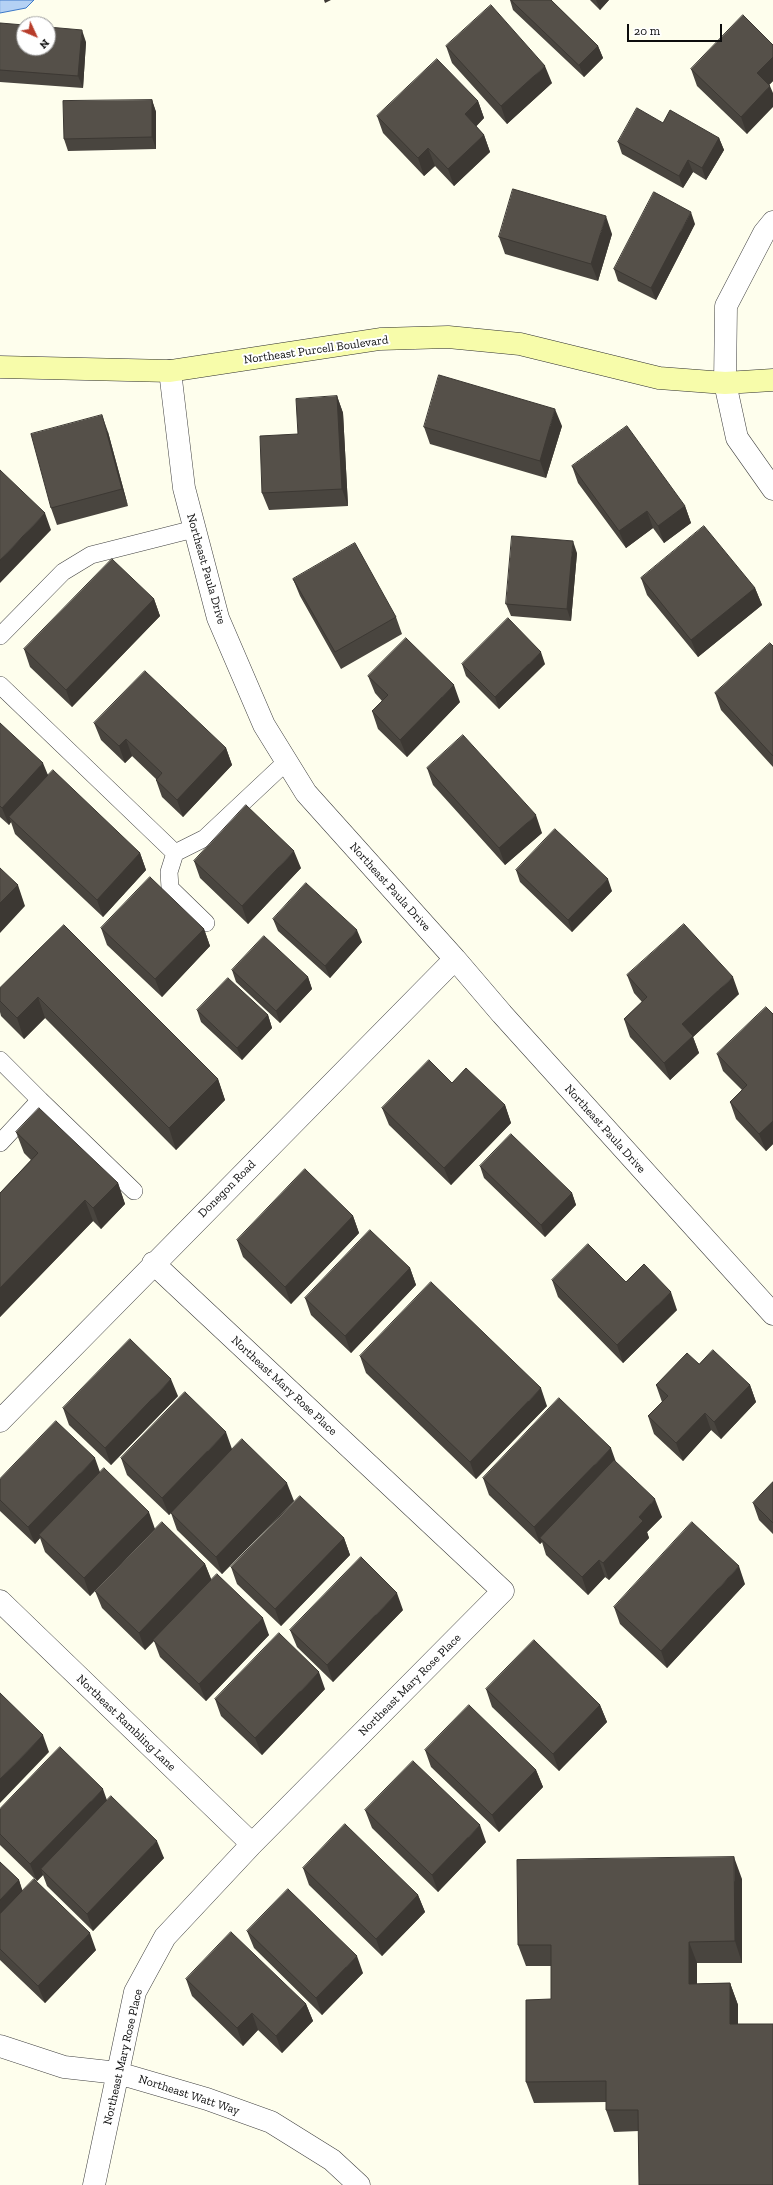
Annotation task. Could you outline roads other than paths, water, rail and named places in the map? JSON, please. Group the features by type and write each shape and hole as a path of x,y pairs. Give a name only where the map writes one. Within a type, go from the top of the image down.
{"street":[{"path":"773,222 764,233 726,306 725,383 737,438 773,489"},
{"name":"Northeast Purcell Boulevard","path":"0,367 170,371 380,339 448,337 520,344 659,378 725,383 773,380"},
{"name":"Northeast Paula Drive","path":"170,371 184,488 218,618 264,725 286,762 306,793 455,959 502,1014 773,1314"},
{"name":"Donegon Road","path":"0,1421 455,959"},
{"name":"Northeast Mary Rose Place","path":"94,2185 135,1992 165,1937 252,1844 503,1591 154,1263"},
{"name":"Northeast Rambling Lane","path":"0,1601 252,1844"},
{"name":"Northeast Watt Way","path":"0,2046 64,2067 118,2073 207,2099 271,2122 332,2160 359,2185"}],"lane":[{"path":"0,636 63,572 91,556 194,528"},
{"path":"0,685 175,853"},
{"path":"206,923 170,888 169,872 175,853 205,838 286,762"},
{"path":"0,1060 134,1191"},
{"path":"0,1143 40,1100"}],"water":[{"path":"0,0 34,0 26,8 0,13"}]}
